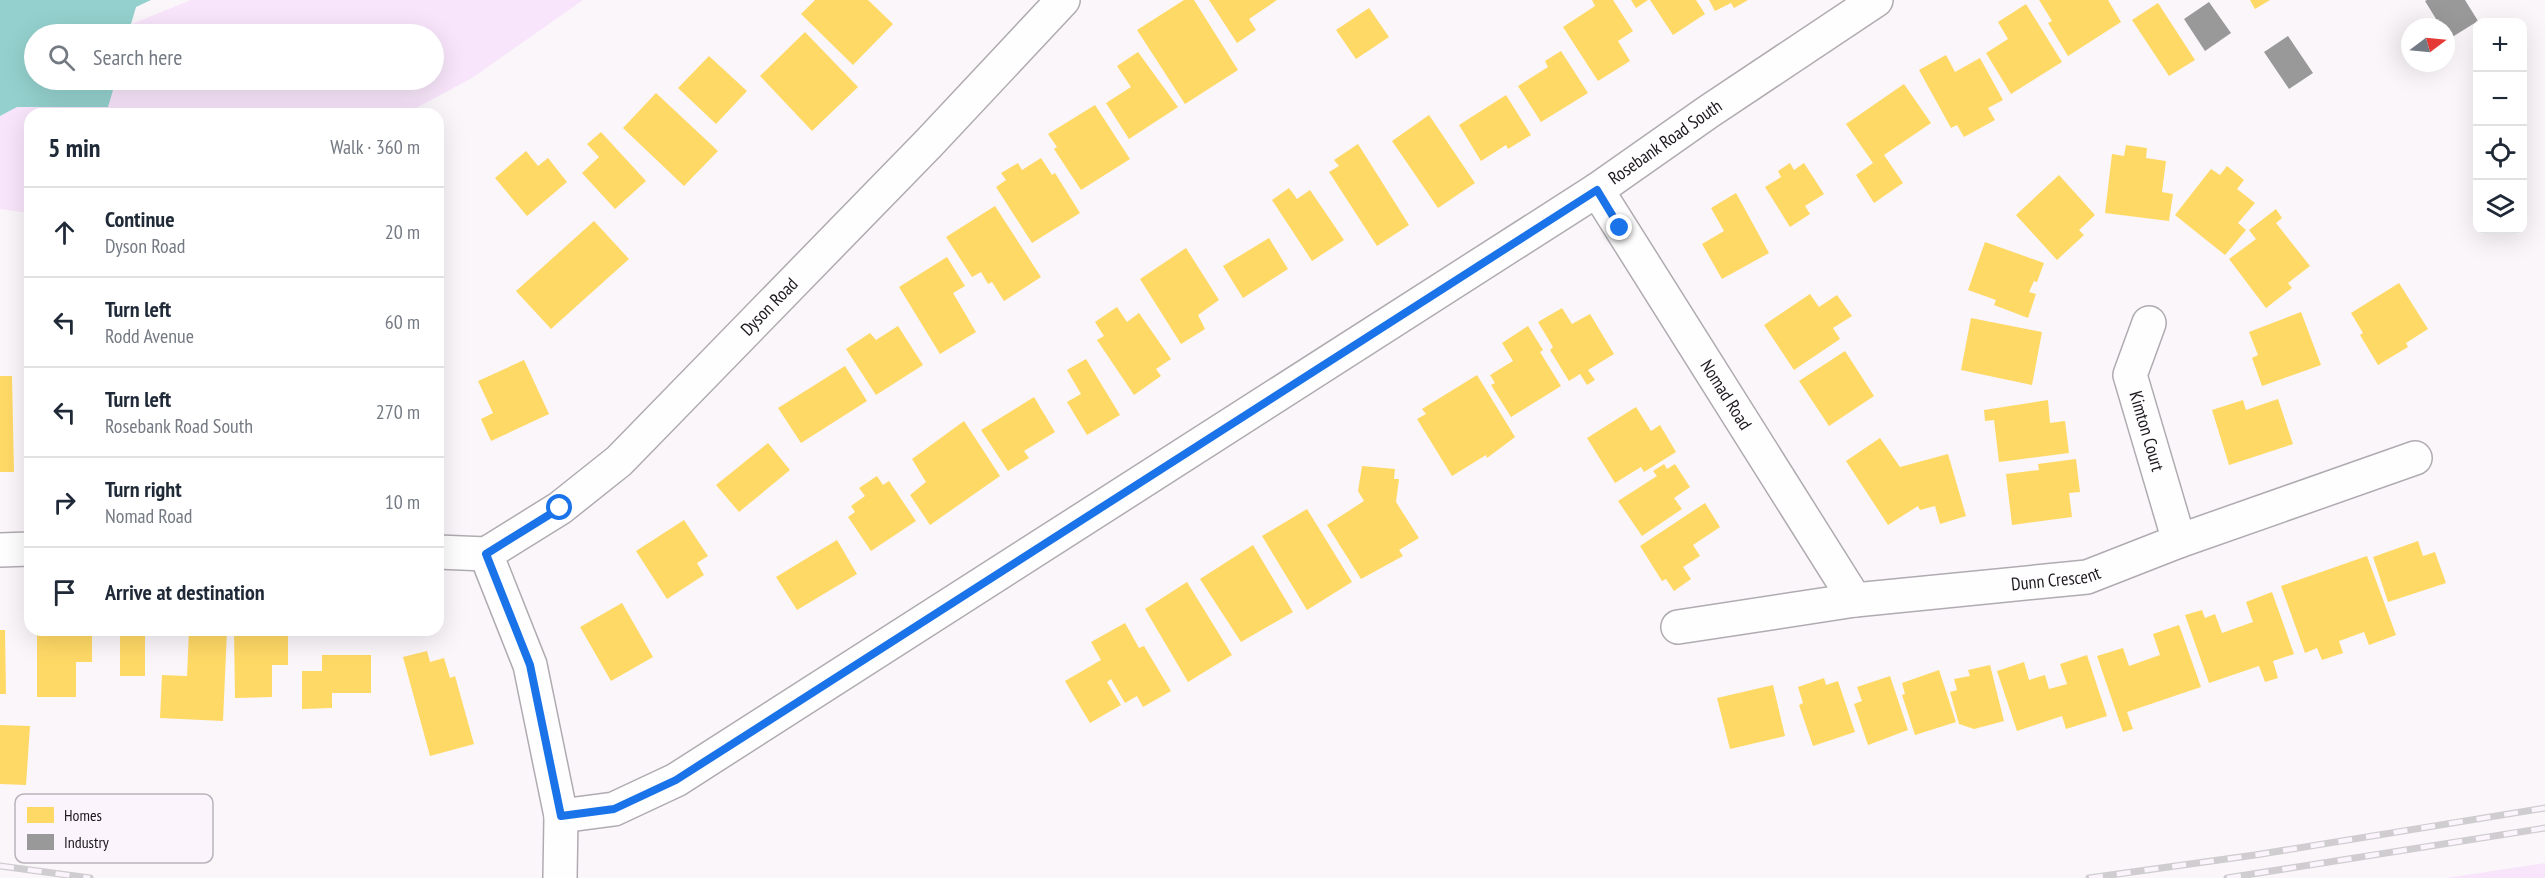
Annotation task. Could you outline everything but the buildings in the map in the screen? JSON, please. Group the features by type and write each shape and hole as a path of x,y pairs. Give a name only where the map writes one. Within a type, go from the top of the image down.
{"street":[{"name":"Dyson Road","path":"486,554 560,508 619,461 929,143 1063,0"},
{"name":"Rosebank Road South","path":"561,816 614,809 676,780 1597,190 1708,112 1876,0"},
{"name":"Nomad Road","path":"1597,190 1855,600"},
{"name":"Kimton Court","path":"2150,323 2130,375 2179,541"},
{"name":"Dunn Crescent","path":"1678,627 1855,600 2087,577 2179,541 2415,458"},
{"path":"0,550 24,549"},
{"path":"444,552 486,554 530,665 561,816 560,878"}],"shaded area":[{"path":"191,0 583,0 472,78 416,108 24,108 24,212 0,209 0,88 24,82 24,90 444,90 444,24 132,24"},
{"path":"2545,863 2545,878 2446,878"}],"water":[{"path":"0,0 151,0 136,7 131,24 24,24 24,90 113,90 108,107 17,107 0,116"}],"railway":[{"path":"2089,878 2255,855 2545,808"},
{"path":"2227,878 2545,828"},
{"path":"0,866 90,878"}],"route":[{"path":"560,508 486,554 530,665 561,816 614,809 676,780 1597,190 1620,228"}]}
